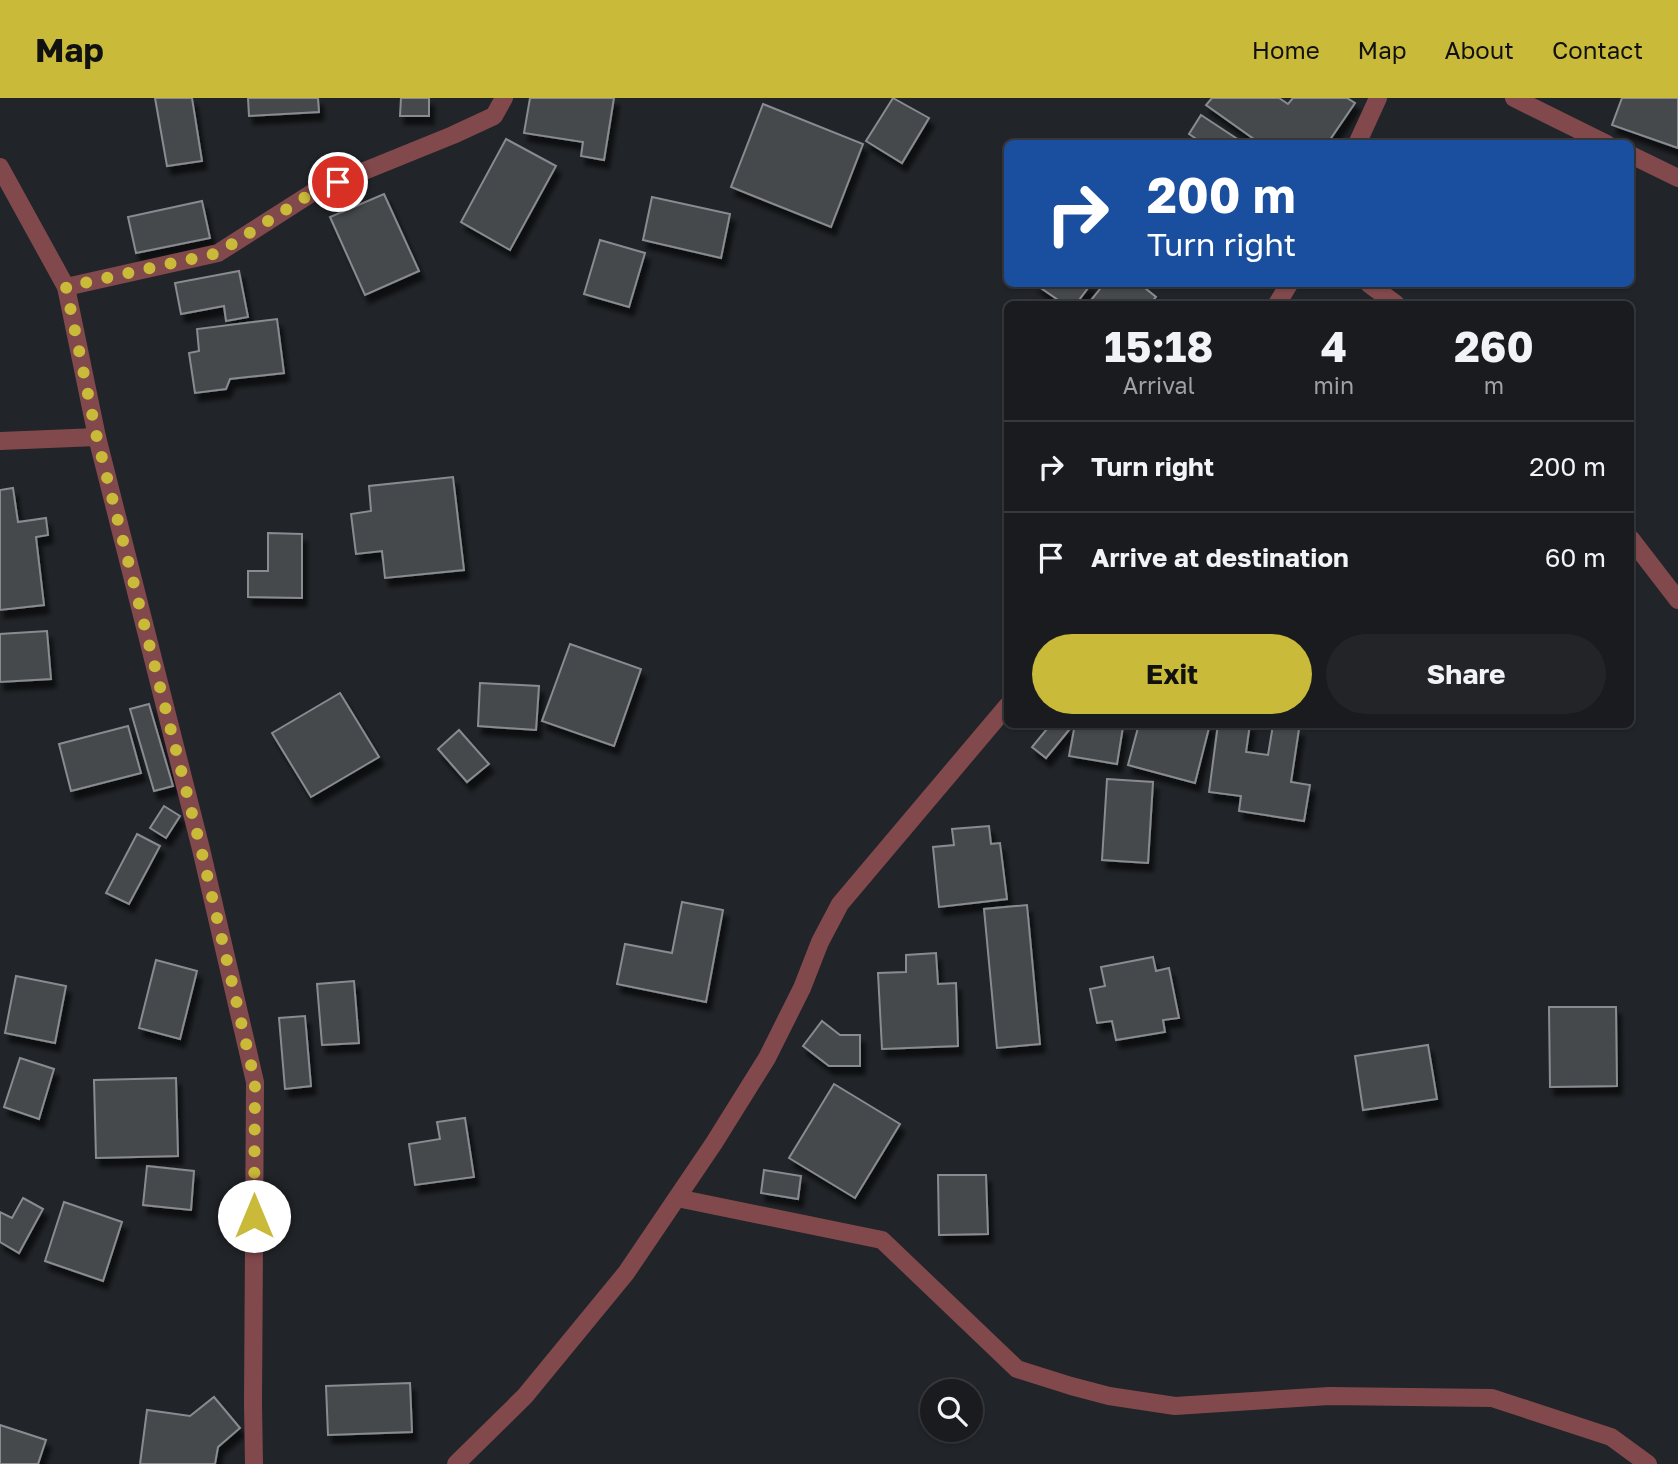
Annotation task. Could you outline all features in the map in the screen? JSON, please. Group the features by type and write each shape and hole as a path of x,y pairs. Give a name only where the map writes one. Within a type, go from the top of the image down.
{"street":[{"path":"66,287 218,253 315,191 494,116 504,98"},
{"path":"1359,140 1378,98"},
{"path":"1514,98 1599,140"},
{"path":"1634,156 1678,178"},
{"path":"0,167 66,287 97,438 201,849 255,1082 254,1464"},
{"path":"1373,287 1392,301"},
{"path":"0,441 97,438"},
{"path":"1634,543 1678,600"},
{"path":"456,1464 525,1396 626,1272 714,1143 767,1058 840,904 1004,710"},
{"path":"677,1198 882,1240 1017,1369 1071,1386 1109,1396 1175,1406 1329,1396 1492,1398 1611,1437 1648,1464"}],"building":[{"path":"155,98 192,98 202,161 167,166"},
{"path":"248,98 318,98 319,112 249,116"},
{"path":"401,98 429,98 429,116 400,116"},
{"path":"530,98 614,98 604,160 581,156 583,142 524,133"},
{"path":"893,98 929,118 902,163 866,141"},
{"path":"1212,98 1279,98 1288,104 1293,98 1347,98 1355,103 1330,140 1255,140 1206,105"},
{"path":"1622,98 1678,98 1678,148 1612,125"},
{"path":"763,104 863,144 831,227 731,187"},
{"path":"1201,115 1239,140 1198,140 1189,134"},
{"path":"506,139 556,166 510,250 461,222"},
{"path":"384,194 419,271 365,295 330,217"},
{"path":"652,197 730,214 721,258 643,240"},
{"path":"202,201 210,238 136,253 128,217"},
{"path":"600,240 645,253 629,307 584,294"},
{"path":"239,271 248,317 226,321 224,306 181,314 175,283"},
{"path":"1039,287 1089,287 1078,301 1060,301"},
{"path":"1102,287 1144,287 1156,297 1153,301 1090,301"},
{"path":"277,319 284,373 230,379 226,389 195,393 189,353 199,351 197,329"},
{"path":"453,477 464,570 385,578 382,551 356,554 351,514 371,511 369,486"},
{"path":"13,488 18,522 46,518 48,535 36,537 44,605 0,610 0,490"},
{"path":"268,533 302,534 302,598 248,597 248,571 268,571"},
{"path":"47,631 51,679 0,682 0,634"},
{"path":"570,644 641,669 614,746 542,721"},
{"path":"480,683 539,686 536,730 478,726"},
{"path":"340,693 379,757 311,797 272,733"},
{"path":"149,704 173,786 154,791 130,709"},
{"path":"128,726 141,773 71,791 59,744"},
{"path":"1048,728 1069,730 1046,758 1032,747"},
{"path":"1074,728 1123,728 1117,764 1069,756"},
{"path":"1138,728 1209,728 1195,783 1128,765"},
{"path":"1217,728 1249,728 1246,752 1268,755 1272,728 1299,729 1291,782 1310,785 1304,821 1239,811 1241,796 1209,792"},
{"path":"459,730 489,764 467,782 438,749"},
{"path":"1107,779 1153,782 1148,863 1102,860"},
{"path":"164,806 180,816 166,838 150,828"},
{"path":"989,826 991,844 1000,843 1007,899 939,907 933,847 954,845 952,829"},
{"path":"137,834 160,846 129,904 106,893"},
{"path":"682,902 723,910 706,1002 617,984 625,944 672,953"},
{"path":"1027,905 1040,1044 997,1048 984,909"},
{"path":"936,953 938,984 956,983 958,1046 882,1049 878,973 906,972 906,955"},
{"path":"1153,957 1156,971 1169,968 1179,1018 1163,1020 1165,1032 1116,1040 1112,1021 1097,1023 1090,989 1105,986 1101,967"},
{"path":"156,960 197,971 180,1039 139,1028"},
{"path":"16,976 66,986 55,1043 5,1033"},
{"path":"354,981 359,1043 322,1045 317,984"},
{"path":"1549,1007 1616,1007 1617,1086 1550,1087"},
{"path":"305,1016 311,1086 285,1089 279,1018"},
{"path":"822,1021 840,1035 860,1035 860,1066 829,1066 803,1046"},
{"path":"1428,1045 1437,1099 1363,1110 1355,1056"},
{"path":"20,1058 54,1069 39,1119 4,1107"},
{"path":"176,1078 178,1156 96,1158 94,1080"},
{"path":"834,1084 900,1124 855,1198 789,1158"},
{"path":"465,1118 474,1177 415,1185 409,1144 440,1139 437,1122"},
{"path":"147,1166 194,1171 191,1210 143,1205"},
{"path":"764,1170 801,1176 798,1199 761,1193"},
{"path":"938,1175 986,1175 988,1234 939,1235"},
{"path":"23,1198 43,1209 19,1253 0,1242 0,1212 12,1218"},
{"path":"64,1202 122,1222 103,1281 45,1261"},
{"path":"410,1383 412,1432 328,1435 326,1386"},
{"path":"214,1397 240,1428 218,1447 215,1464 140,1464 147,1410 190,1416"},
{"path":"0,1425 46,1440 38,1464 0,1464"}],"route":[{"path":"254,1216 255,1082 201,849 97,438 66,287 218,253 315,191 338,182"}]}
